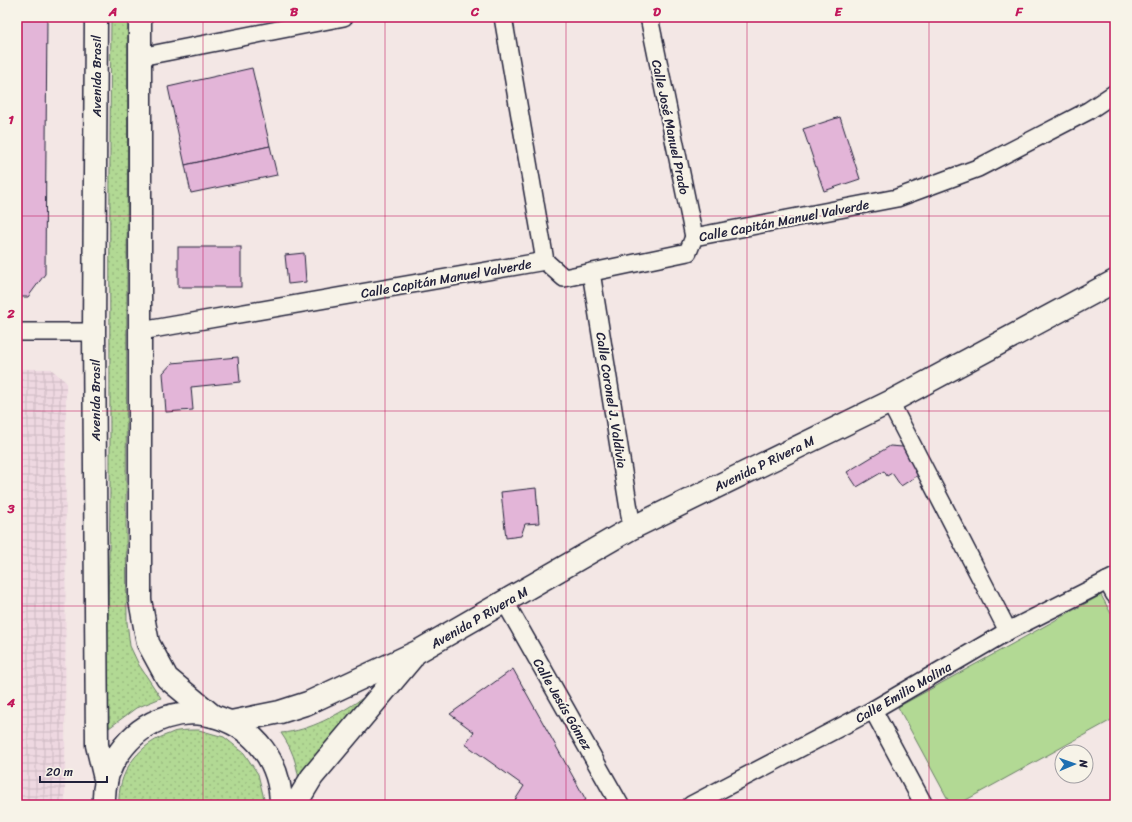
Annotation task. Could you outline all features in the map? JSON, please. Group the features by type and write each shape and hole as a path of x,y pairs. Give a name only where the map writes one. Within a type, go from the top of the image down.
{"main road":[{"name":"Avenida Brasil","path":"96,17 94,332 97,745 106,783"},
{"path":"140,17 140,600 148,643 167,678 222,719 248,733 263,749 269,758 277,777 280,788 281,805"},
{"name":"Avenida P Rivera M","path":"222,719 280,712 308,703 417,652 632,528 890,402 1115,280"},
{"name":"Avenida P Rivera M","path":"295,805 312,777 417,652"},
{"path":"104,805 106,783 112,765 116,757 128,742 141,729 158,720 176,715 194,713 222,719"}],"street":[{"path":"140,57 344,17"},
{"path":"503,17 545,261"},
{"name":"Calle José Manuel Prado","path":"649,17 694,237"},
{"name":"Calle Capitán Manuel Valverde","path":"141,331 545,261 564,278 688,252 694,237 896,198 978,168 1088,111 1115,93"},
{"name":"Calle Coronel J. Valdivia","path":"591,272 632,528"},
{"path":"17,332 94,332"},
{"path":"890,402 1008,632"},
{"name":"Calle Emilio Molina","path":"691,805 873,710 1008,632 1112,585"},
{"name":"Calle Jesús Gómez","path":"505,602 620,805"},
{"path":"873,710 924,805"}],"shaded area":[{"path":"17,369 51,369 66,382 65,805 17,805"}],"green space":[{"path":"111,17 128,17 127,622 130,646 139,665 161,698 136,708 109,728 107,666 110,481"},
{"path":"1101,595 1115,621 1115,718 1068,744 1054,744 1054,752 957,805 951,805 898,707"},
{"path":"365,698 299,780 293,755 281,733 303,729 324,721"},
{"path":"199,730 224,737 244,753 258,774 264,799 263,805 119,805 121,783 125,772 131,762 146,746 176,731"}],"building":[{"path":"17,17 47,17 45,274 28,297 17,297"},
{"path":"252,68 270,146 185,165 168,87"},
{"path":"840,117 860,179 824,191 803,129"},
{"path":"270,146 277,175 191,193 185,165"},
{"path":"178,247 241,247 241,287 178,287"},
{"path":"304,253 306,282 288,284 285,255"},
{"path":"238,357 240,382 191,387 193,410 166,412 163,373 172,363"},
{"path":"890,446 903,447 920,474 901,486 892,473 887,476 884,471 857,487 847,472"},
{"path":"536,488 539,523 525,524 521,536 506,538 501,492"},
{"path":"513,669 586,800 577,805 512,805 524,786 465,744 474,732 450,714"}]}
